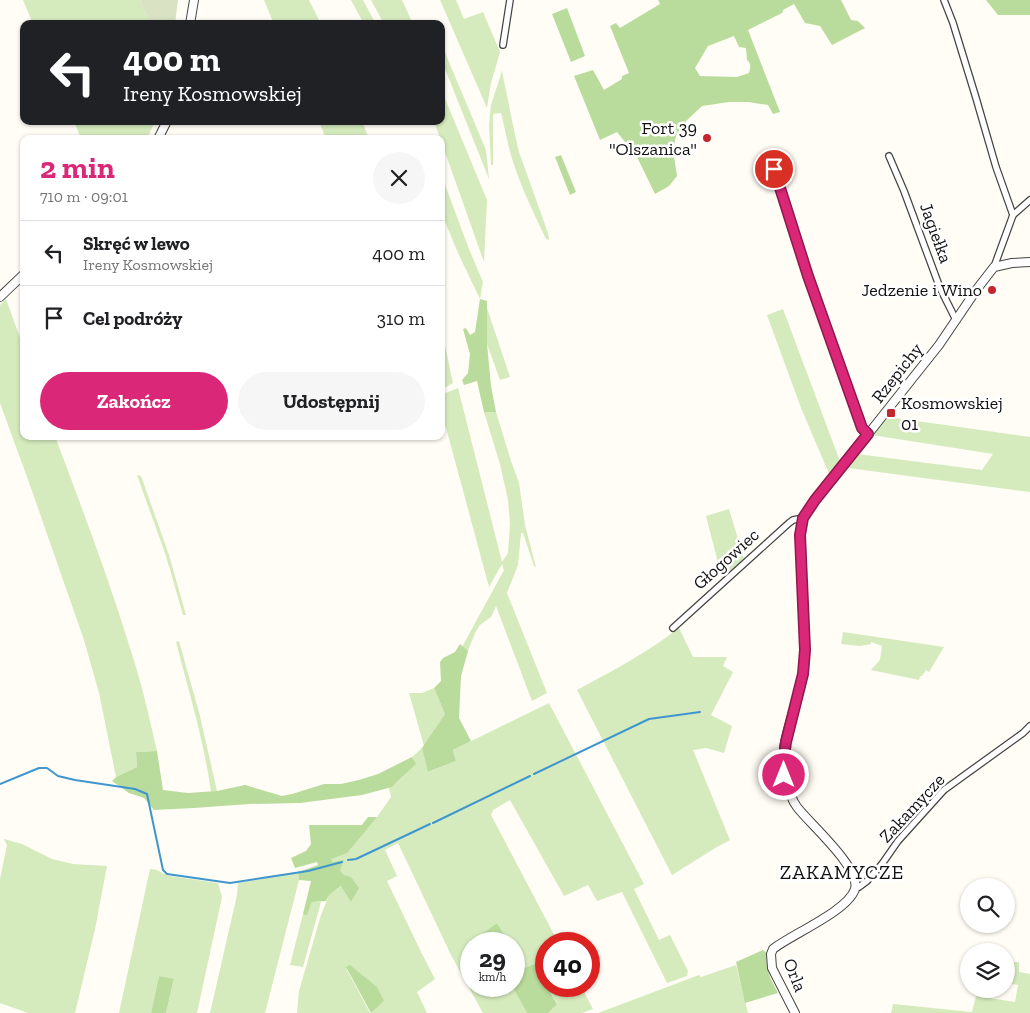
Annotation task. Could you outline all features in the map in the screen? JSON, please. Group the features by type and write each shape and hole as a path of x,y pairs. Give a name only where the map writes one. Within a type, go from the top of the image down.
{"street":[{"path":"191,20 194,0"},
{"path":"503,45 510,0"},
{"path":"944,0 954,23 996,167 1013,215"},
{"path":"770,153 815,296 862,428 868,434"},
{"name":"Jagiełka","path":"889,156 940,288 956,320"},
{"path":"994,267 1013,215 1030,200"},
{"path":"994,267 1030,262"},
{"name":"Rzepichy","path":"855,888 853,874 848,866 797,807 784,775 783,764 786,742 803,674 805,650 801,526 803,518 815,500 938,345 994,267"},
{"path":"0,296 20,278"},
{"name":"Głogowiec","path":"673,628 789,522 803,518"},
{"name":"Zakamycze","path":"773,948 805,930 842,905 855,888 867,881 898,842 944,790 1030,726"},
{"name":"Orla","path":"773,948 771,954 772,968 795,1013"}],"green space":[{"path":"23,0 140,0 148,20 31,20"},
{"path":"140,0 178,0 176,20 148,20"},
{"path":"264,0 309,0 319,20 272,20"},
{"path":"351,0 363,0 374,20 362,20"},
{"path":"371,0 402,0 411,20 382,20"},
{"path":"440,0 456,0 464,19 483,12 500,52 491,83 487,108"},
{"path":"658,0 841,0 851,20 858,21 865,28 832,45 820,26 805,23 794,4 783,10 782,13 748,30 780,112 773,114 768,105 748,102 729,102 702,106 684,123 676,136 673,150 677,176 669,186 655,194 637,157 617,132 600,140 574,76 593,70 604,90 622,79 622,76 629,73 610,26 616,23 620,28 660,4","holes":["734,36 739,47 746,48 747,60 750,65 749,73 737,77 700,76 695,68 708,46"]},
{"path":"986,0 1030,0 1030,15 998,15"},
{"path":"567,8 585,56 571,62 552,14"},
{"path":"445,53 486,150 489,179 445,69"},
{"path":"502,71 519,152 549,240 546,239 528,201 517,172 501,113 493,114 493,165 491,165 489,125 491,105"},
{"path":"445,99 487,200 484,262 445,152 445,135 439,135 435,125 445,125"},
{"path":"76,125 153,125 149,135 79,135"},
{"path":"321,125 364,125 367,135 324,135"},
{"path":"561,155 576,192 570,195 555,157"},
{"path":"445,185 483,282 480,299 445,222"},
{"path":"6,299 20,338 20,440 56,440 122,621 145,699 157,751 136,752 137,767 116,777 99,693 84,640 0,403 0,305"},
{"path":"480,299 487,301 487,344 491,386 496,412 484,412 477,381 464,385 462,380 468,373 470,354 463,329 466,328 470,335 475,332"},
{"path":"487,308 510,377 500,380 487,344"},
{"path":"783,309 841,464 830,476 801,408 767,315"},
{"path":"445,346 453,383 445,388"},
{"path":"458,388 502,562 508,553 510,524 508,500 500,464 484,412 496,412 519,483 525,525 536,567 534,566 523,533 521,533 518,565 507,593 547,693 532,701 496,606 491,617 480,625 475,633 468,651 462,647 504,570 502,564 489,587 445,424 445,393"},
{"path":"888,417 1030,437 1030,492 848,468 857,454 982,470 993,454 872,435"},
{"path":"137,475 141,476 169,555 186,615 183,615 166,556"},
{"path":"729,509 744,559 722,578 706,516"},
{"path":"679,628 693,657 727,657 723,666 733,672 711,715 732,726 724,753 706,748 693,750 730,840 672,875 577,690 642,654"},
{"path":"843,632 944,647 929,672 926,670 919,680 871,670 880,660 882,646 871,642 871,644 860,646 841,644"},
{"path":"179,641 200,716 217,791 211,792 200,735 176,642"},
{"path":"460,644 468,651 461,676 459,718 471,741 453,750 456,761 428,772 422,748 445,714 434,688 441,681 440,662 443,658 455,652"},
{"path":"434,688 445,714 424,746 409,693 422,693"},
{"path":"549,703 644,884 634,889 659,940 670,935 688,971 687,976 667,983 622,892 597,901 588,885 564,896 510,800 493,810 491,815 553,932 535,932 535,966 534,964 525,968 525,932 503,932 497,923 484,932 460,932 460,971 398,843 385,850 397,876 387,881 435,979 417,992 427,1013 371,1013 384,1001 346,968 370,1013 297,1013 299,991 321,915 329,895 342,886 351,902 344,875 331,859 377,817 391,797 389,788 399,781 415,764 412,757 422,748 429,772 456,761 453,750"},
{"path":"157,751 163,790 188,793 217,791 245,785 282,796 324,784 341,784 359,780 378,774 412,757 416,764 392,787 362,795 300,803 154,810 144,798 129,793 112,781 116,777 137,767 136,752"},
{"path":"368,817 377,817 347,853 331,859 333,862 344,860 340,870 344,875 351,877 359,888 351,902 341,886 329,895 326,901 312,902 307,915 303,914 311,881 299,880 298,872 318,865 317,862 295,868 291,858 306,851 311,844 309,825 362,825"},
{"path":"4,839 22,844 52,859 73,864 107,866 95,929 75,1013 28,1013 0,1003 0,879 7,845"},
{"path":"150,869 170,876 218,883 222,897 197,1013 166,1013 174,980 159,976 151,1013 119,1013"},
{"path":"298,872 299,880 265,1013 210,1013 237,895 238,883"},
{"path":"312,902 321,902 303,967 290,965 303,914 307,914"},
{"path":"497,923 503,932 484,932"},
{"path":"763,950 767,953 767,969 778,993 745,1003 736,962"},
{"path":"1015,962 1019,962 1019,972 1030,974 1030,1013 891,1013 893,1004 972,1012 976,998 1015,1002 1018,985 1015,984"},
{"path":"534,964 535,997 553,997 557,1004 548,1013 527,1013 518,997 525,997 525,968"},
{"path":"350,965 377,987 384,1001 371,1013 346,967"},
{"path":"736,965 748,1013 598,1013 699,975 701,977"},
{"path":"159,976 174,979 166,1013 151,1013"},
{"path":"474,997 518,997 527,1013 483,1013"},
{"path":"553,997 587,997 593,1009 582,1013 548,1013 557,1003"}],"waterway":[{"path":"534,774 649,719 700,712"},
{"path":"0,784 39,768 47,768 58,776 135,789 147,794 163,870 167,874 230,883 308,871 342,862"},
{"path":"433,823 530,776"},
{"path":"348,860 356,859 430,824"}],"place":[{"name":"Fort 39 \"Olszanica\"","path":"707,138"},
{"name":"Jedzenie i Wino","path":"992,290"},
{"name":"Kosmowskiej 01","path":"891,413"}],"district":[{"name":"ZAKAMYCZE","path":"842,872"}],"route":[{"path":"774,169 815,296 862,428 868,434 815,500 803,518 801,526 805,650 803,674 786,742 783,764 784,775"}]}
